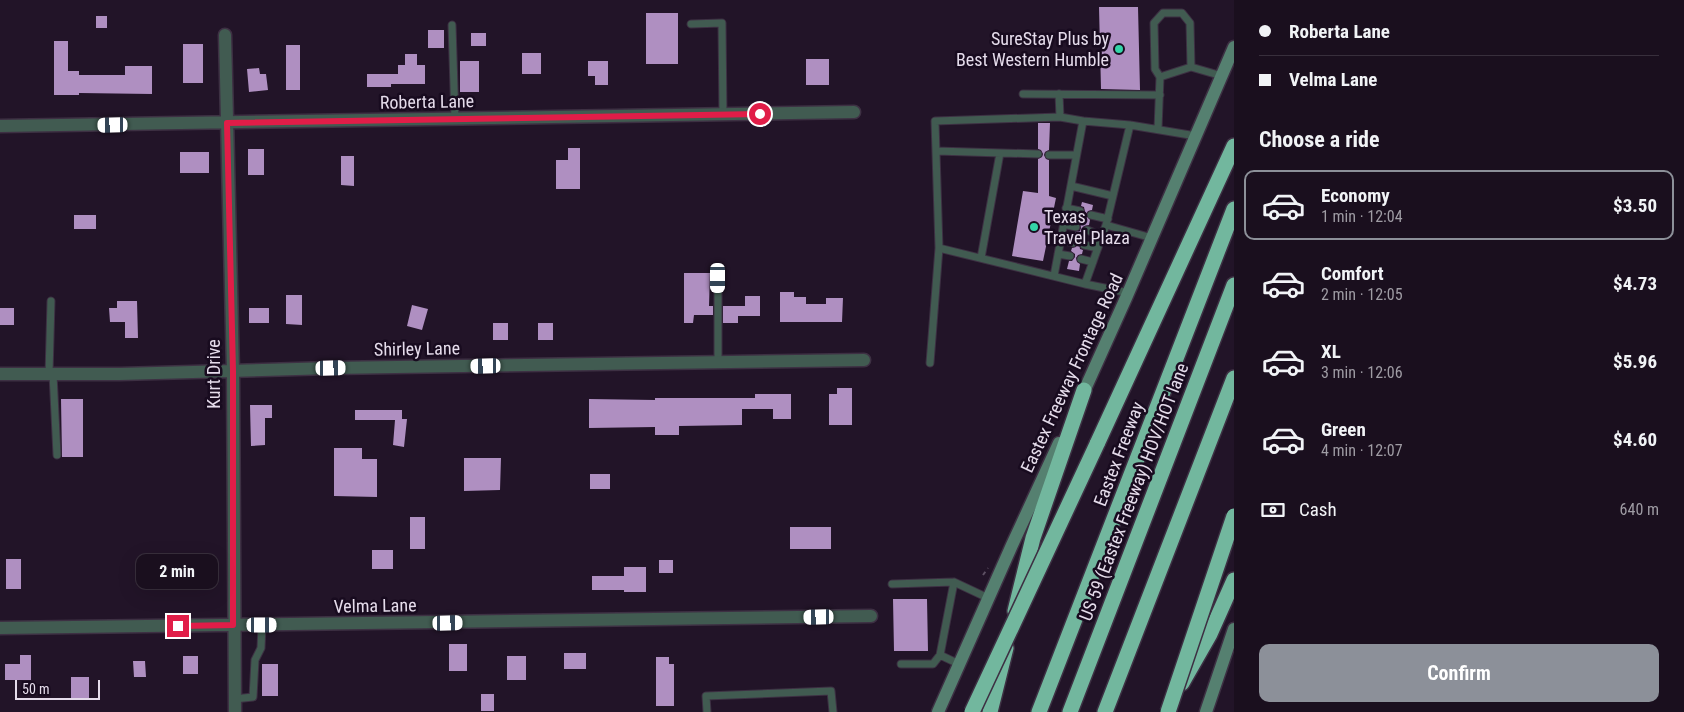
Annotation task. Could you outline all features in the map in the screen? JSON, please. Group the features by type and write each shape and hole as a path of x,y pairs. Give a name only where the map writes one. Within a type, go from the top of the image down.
{"highway":[{"path":"972,712 1234,146"},
{"name":"Eastex Freeway","path":"1039,712 1234,209"},
{"name":"US 59 (Eastex Freeway) HOV/HOT lane","path":"1070,712 1234,285"},
{"path":"1106,712 1234,378"},
{"path":"990,712 1033,538 1084,390"},
{"path":"1166,712 1234,516"},
{"path":"1166,712 1210,634 1234,580"}],"main road":[{"name":"Eastex Freeway Frontage Road","path":"938,712 988,598 1128,293 1234,47"},
{"path":"1206,712 1234,629"}],"street":[{"name":"Kurt Drive","path":"225,35 233,371 235,712"},
{"name":"Roberta Lane","path":"0,126 854,112"},
{"name":"Shirley Lane","path":"0,374 864,360"},
{"name":"Velma Lane","path":"0,628 871,616"}],"lane":[{"path":"1158,129 1160,77 1155,69 1154,23 1163,14 1182,14 1190,22 1191,67"},
{"path":"691,24 722,23 723,115"},
{"path":"452,25 455,119"},
{"path":"1160,77 1191,67 1222,76"},
{"path":"1023,94 1160,95"},
{"path":"1059,94 1060,117"},
{"path":"930,363 939,248 935,121 1060,117 1130,125 1196,136"},
{"path":"1054,276 1083,121"},
{"path":"1085,284 1107,222 1130,125"},
{"path":"936,151 1038,154"},
{"path":"981,258 1000,153"},
{"path":"1049,155 1076,155"},
{"path":"1071,186 1113,196"},
{"path":"1066,208 1080,211"},
{"path":"1091,215 1152,238"},
{"path":"1064,224 1076,227"},
{"path":"1088,230 1102,236"},
{"path":"1060,240 1073,243"},
{"path":"1084,245 1098,248"},
{"path":"939,248 1128,293"},
{"path":"1058,254 1070,256"},
{"path":"1081,258 1093,262"},
{"path":"718,278 718,362"},
{"path":"51,301 51,374 57,456"},
{"path":"892,584 954,582 988,598"},
{"path":"900,664 933,664 940,655 954,582"},
{"path":"234,699 253,697 255,660 261,648 262,625"},
{"path":"940,655 959,664"},
{"path":"707,712 706,696 831,691 833,712"}],"path":[{"path":"1083,362 1114,290"},
{"path":"1048,441 1064,406"},
{"path":"983,575 991,564"}],"building":[{"name":"SureStay Plus by Best Western Humble","path":"1099,7 1138,7 1140,90 1101,89"},
{"path":"646,13 678,13 678,64 646,64"},
{"path":"96,16 107,16 107,28 96,28"},
{"path":"428,30 444,30 444,48 428,48"},
{"path":"471,33 486,33 486,46 471,46"},
{"path":"54,41 68,41 68,71 79,71 79,75 125,75 125,66 152,66 152,94 79,93 79,95 54,95"},
{"path":"183,44 203,44 203,83 183,83"},
{"path":"286,45 300,45 300,90 286,90"},
{"path":"522,53 541,53 541,74 522,74"},
{"path":"405,54 417,54 417,65 425,65 425,84 391,84 391,87 367,87 367,74 398,74 398,65 405,65"},
{"path":"806,59 829,59 829,85 806,85"},
{"path":"460,61 479,61 479,92 460,92"},
{"path":"588,61 608,61 608,85 595,85 595,76 588,76"},
{"path":"259,68 260,74 266,74 268,90 249,92 247,69"},
{"name":"Texas Travel Plaza","path":"1038,123 1050,123 1049,150 1044,155 1049,160 1049,196 1056,198 1043,261 1012,256 1023,191 1038,193 1038,159 1043,154 1038,149"},
{"path":"568,148 580,148 580,189 556,189 556,160 568,160"},
{"path":"248,149 264,149 264,175 248,175"},
{"path":"180,152 209,152 209,173 180,173"},
{"path":"341,156 354,156 354,186 341,185"},
{"path":"1082,202 1093,205 1092,210 1086,214 1090,220 1089,225 1082,228 1083,233 1086,235 1085,240 1080,241 1079,244 1080,249 1083,250 1082,254 1076,258 1080,264 1079,271 1067,269 1069,261 1072,261 1075,257 1075,254 1071,251 1072,248 1078,244 1074,238 1075,232 1080,231 1081,228 1080,223 1077,222 1079,216 1084,215 1085,212 1084,207 1081,206"},
{"path":"74,215 96,215 96,229 74,229"},
{"path":"684,273 710,273 709,306 713,306 713,315 694,315 693,323 684,323"},
{"path":"780,292 794,292 794,297 806,297 806,304 826,304 826,298 843,298 842,322 780,322"},
{"path":"286,295 302,295 302,325 286,324"},
{"path":"745,296 760,296 760,316 738,316 738,323 723,323 723,306 745,306"},
{"path":"117,301 137,301 138,338 125,338 125,322 110,322 109,308 117,308"},
{"path":"412,305 428,309 422,330 407,326"},
{"path":"0,308 14,308 14,325 0,325"},
{"path":"249,308 269,308 269,323 249,323"},
{"path":"493,323 508,323 508,340 493,340"},
{"path":"538,323 553,323 553,340 538,340"},
{"path":"837,388 852,388 852,425 829,425 829,394 837,394"},
{"path":"755,394 791,394 791,419 773,419 773,409 742,409 742,425 679,426 679,435 655,435 655,427 589,428 589,399 755,398"},
{"path":"61,399 83,399 83,457 62,457"},
{"path":"250,405 272,405 272,418 265,418 265,445 251,446"},
{"path":"355,410 402,410 402,419 407,419 404,447 393,445 395,420 355,420"},
{"path":"334,448 362,448 362,459 377,459 377,497 334,496"},
{"path":"464,458 501,458 500,490 464,491"},
{"path":"590,474 610,474 610,489 590,489"},
{"path":"410,517 425,517 425,549 410,549"},
{"path":"790,527 831,527 831,549 790,549"},
{"path":"372,550 393,550 393,569 372,569"},
{"path":"6,559 21,559 21,589 6,589"},
{"path":"659,560 673,560 673,573 659,573"},
{"path":"624,567 646,567 646,592 592,590 592,576 624,576"},
{"path":"893,599 927,599 928,651 894,651"},
{"path":"449,644 467,644 467,671 449,671"},
{"path":"564,653 586,653 586,669 564,669"},
{"path":"20,655 31,655 31,680 5,680 5,664 20,664"},
{"path":"183,656 198,656 198,674 183,674"},
{"path":"507,656 526,656 526,680 507,680"},
{"path":"656,657 669,657 669,664 674,664 674,706 656,706"},
{"path":"133,661 145,661 146,677 134,677"},
{"path":"262,664 278,664 278,696 262,696"},
{"path":"71,677 89,677 89,700 71,700"},
{"path":"481,694 494,694 494,711 481,711"}],"place":[{"name":"SureStay Plus by Best Western Humble","path":"1119,49"},
{"name":"Texas Travel Plaza","path":"1034,227"}],"route":[{"path":"178,626 233,625 233,371 227,123 760,114"}]}
